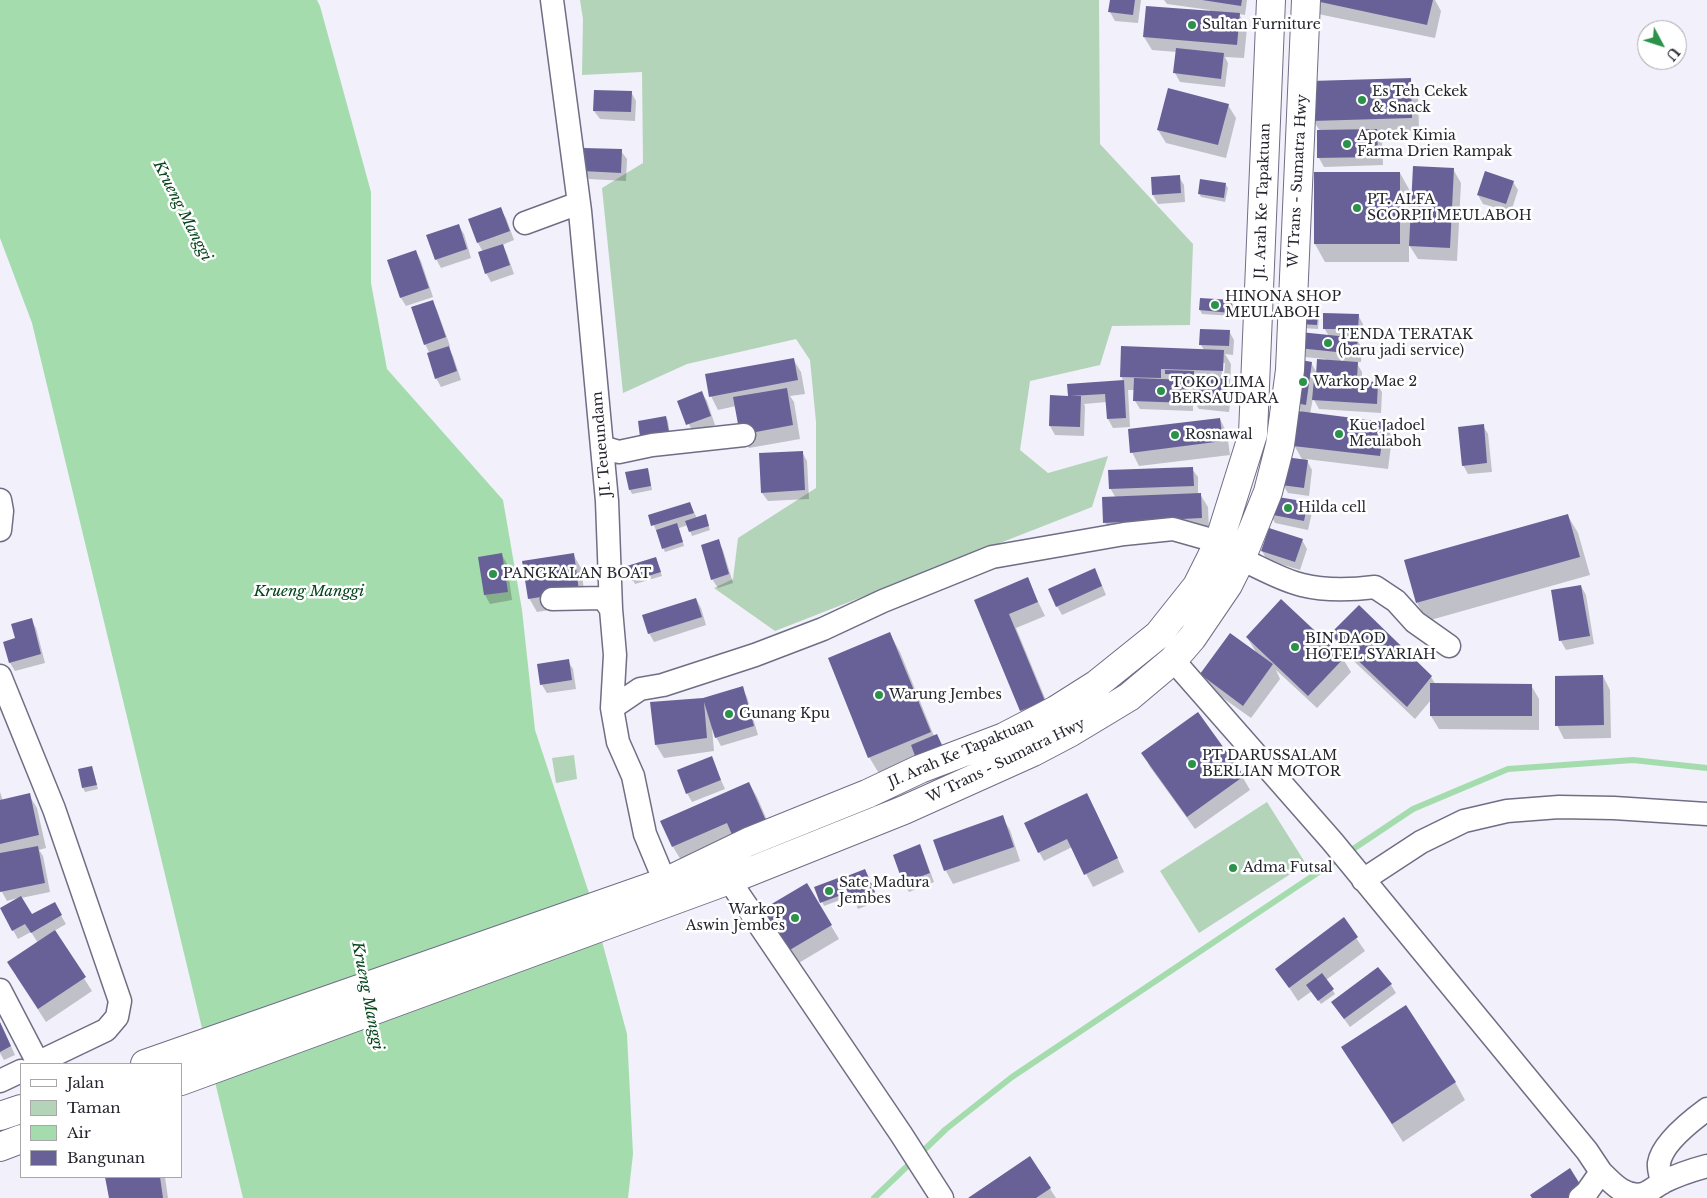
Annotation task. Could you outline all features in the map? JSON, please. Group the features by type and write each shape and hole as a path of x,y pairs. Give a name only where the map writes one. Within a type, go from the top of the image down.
{"highway":[{"name":"JI. Arah Ke Tapaktuan","path":"676,888 748,842 867,794 920,768 1004,737 1056,710 1097,684 1158,635 1197,586 1219,542 1253,434 1272,0"},
{"name":"W Trans - Sumatra Hwy","path":"676,888 729,880 904,810 1033,752 1071,732 1129,697 1173,660 1192,638 1228,585 1241,559 1268,492 1280,445 1290,370 1306,0"},
{"path":"148,1063 676,888"},
{"path":"182,1080 676,888"},
{"path":"0,1116 20,1109"},
{"path":"0,1147 20,1139"}],"street":[{"name":"JI. Teueundam","path":"552,0 570,209 618,449 607,501 599,601 615,656 612,708 618,742 633,776 645,834 676,888"},
{"path":"525,223 570,209"},
{"path":"618,449 744,434"},
{"path":"0,500 2,511 0,530"},
{"path":"612,708 640,689 663,685 755,655 992,556 1124,534 1174,529 1219,542"},
{"path":"1241,559 1271,574 1302,585 1346,590 1375,587 1396,601 1416,622 1449,646"},
{"path":"552,599 599,601"},
{"path":"1173,660 1332,841 1587,1151 1610,1182 1624,1193 1635,1196 1644,1194 1662,1183 1691,1170 1707,1166"},
{"path":"0,676 54,809 120,1001 116,1017 106,1030 37,1063"},
{"path":"1359,875 1464,821 1507,811 1577,808 1707,814"},
{"path":"729,880 901,1134 942,1198"},
{"path":"0,990 30,1063"},
{"path":"0,1081 20,1071"},
{"path":"1662,1183 1659,1162 1662,1154 1691,1120 1707,1109"},
{"path":"1580,1198 1587,1192 1601,1172"}],"green space":[{"path":"580,0 1099,0 1100,144 1193,244 1190,325 1112,326 1100,365 1030,381 1020,450 1048,473 1108,456 1092,507 775,631 714,588 733,579 738,538 816,488 816,422 810,360 796,339 687,364 623,393 602,188 643,163 642,72 582,75 583,19"},
{"path":"574,755 577,779 556,783 552,758"},
{"name":"Adma Futsal","path":"1267,802 1306,864 1199,933 1160,871"}],"water":[{"name":"Krueng Manggi","path":"0,0 317,0 371,192 371,283 387,369 503,500 522,610 535,730 589,893 627,1034 633,1154 628,1198 243,1198 32,323 0,238"}],"building":[{"path":"1110,0 1135,0 1133,15 1108,12"},
{"path":"1202,0 1242,0 1241,6"},
{"path":"1311,0 1433,0 1427,25"},
{"name":"Sultan Furniture","path":"1146,6 1240,13 1237,45 1143,37"},
{"path":"1176,48 1224,53 1221,79 1173,73"},
{"name":"Es Teh Cekek & Snack","path":"1411,78 1412,118 1312,121 1311,81"},
{"path":"1168,88 1229,104 1218,145 1157,130"},
{"path":"594,90 632,91 631,112 593,111"},
{"name":"Apotek Kimia Farma Drien Rampak","path":"1377,129 1378,157 1317,158 1317,130"},
{"path":"583,148 622,149 621,173 582,171"},
{"path":"1413,166 1454,168 1450,248 1409,246"},
{"path":"1485,171 1514,181 1506,204 1477,195"},
{"name":"PT. ALFA SCORPII MEULABOH","path":"1314,172 1400,172 1400,244 1314,244"},
{"path":"1180,175 1181,193 1152,195 1151,177"},
{"path":"1200,179 1226,183 1224,198 1198,194"},
{"path":"501,207 510,231 477,243 468,219"},
{"path":"459,224 467,249 435,260 426,235"},
{"path":"503,244 510,265 485,274 478,252"},
{"path":"416,250 429,288 400,298 387,260"},
{"name":"HINONA SHOP MEULABOH","path":"1200,298 1232,300 1231,313 1199,310"},
{"path":"433,300 446,337 424,345 411,307"},
{"path":"1300,311 1318,313 1317,325 1299,324"},
{"path":"1323,313 1359,314 1358,329 1323,329"},
{"path":"1200,329 1230,330 1229,346 1199,345"},
{"name":"TENDA TERATAK (baru jadi service)","path":"1300,332 1358,338 1356,354 1298,348"},
{"path":"449,346 457,371 435,379 427,353"},
{"path":"1121,346 1224,350 1223,371 1161,369 1161,378 1120,377"},
{"path":"794,358 798,380 709,397 705,374"},
{"path":"1317,359 1358,362 1357,378 1316,375"},
{"name":"Warkop Mae 2","path":"1301,360 1312,362 1306,405 1295,403"},
{"path":"1165,370 1194,371 1194,375 1165,374"},
{"path":"1195,376 1227,379 1224,404 1192,401"},
{"name":"TOKO LIMA BERSAUDARA","path":"1134,378 1189,380 1188,403 1133,401"},
{"path":"1314,379 1378,382 1377,404 1312,400"},
{"path":"1124,380 1126,418 1107,419 1105,394 1070,396 1081,396 1080,427 1049,426 1050,395 1068,396 1067,384"},
{"path":"787,388 793,425 740,435 733,397"},
{"path":"702,391 711,416 686,425 677,401"},
{"name":"Kue Jadoel Meulaboh","path":"1298,411 1385,422 1380,456 1293,446"},
{"path":"666,416 669,432 640,437 638,421"},
{"name":"Rosnawal","path":"1220,418 1223,441 1130,453 1128,429"},
{"path":"1484,424 1487,463 1462,466 1458,427"},
{"path":"803,451 805,490 761,493 759,453"},
{"path":"1285,457 1308,460 1304,488 1281,485"},
{"path":"1193,467 1194,486 1109,489 1108,470"},
{"path":"648,468 651,486 629,490 625,472"},
{"path":"1201,493 1202,518 1103,523 1102,497"},
{"name":"Hilda cell","path":"1272,496 1308,502 1304,521 1268,514"},
{"path":"690,502 694,513 651,526 648,515"},
{"path":"706,514 709,526 689,532 685,521"},
{"path":"1568,514 1580,557 1416,603 1404,560"},
{"path":"677,523 683,542 662,549 656,530"},
{"path":"1269,528 1303,539 1295,562 1261,551"},
{"path":"719,539 729,574 711,580 701,545"},
{"name":"PANGKALAN BOAT","path":"502,553 508,592 484,595 478,557"},
{"path":"574,553 579,591 528,599 522,561"},
{"path":"656,557 661,572 632,581 627,566"},
{"path":"1095,568 1102,586 1056,607 1048,589"},
{"path":"1028,577 1038,602 1009,614 1045,701 1020,711 974,600"},
{"path":"1581,585 1590,636 1559,641 1551,590"},
{"path":"696,598 702,617 648,634 642,615"},
{"name":"BIN DAOD HOTEL SYARIAH","path":"1281,599 1344,658 1308,696 1246,637"},
{"path":"1359,605 1432,676 1407,707 1330,634"},
{"path":"32,618 41,654 9,663 3,642 15,638 11,624"},
{"name":"Warung Jembes","path":"890,632 931,732 868,758 828,658"},
{"path":"1230,633 1273,664 1243,706 1200,674"},
{"path":"569,659 572,680 540,685 537,664"},
{"path":"1603,675 1604,725 1555,726 1555,676"},
{"path":"1430,683 1532,684 1532,716 1430,716"},
{"path":"743,686 754,726 715,738 704,702 707,738 655,745 650,702 703,698"},
{"name":"PT DARUSSALAM BERLIAN MOTOR","path":"1198,712 1244,776 1187,817 1141,753"},
{"path":"937,734 947,757 920,769 911,745"},
{"path":"712,756 721,780 686,794 677,770"},
{"path":"92,766 97,785 82,788 78,769"},
{"path":"749,782 767,823 733,837 727,823 672,847 660,821"},
{"path":"30,793 39,835 0,844 0,800"},
{"path":"1087,793 1118,858 1084,875 1067,839 1038,853 1024,823"},
{"path":"1003,815 1014,847 944,871 933,840"},
{"path":"920,844 930,873 903,883 893,855"},
{"path":"38,846 45,883 0,892 0,853"},
{"path":"865,869 875,892 851,901 842,878"},
{"name":"Sate Madura Jembes","path":"838,878 844,894 820,903 814,887"},
{"name":"Warkop Aswin Jembes","path":"807,883 832,925 783,954 758,912"},
{"path":"21,896 32,914 55,902 62,915 31,933 25,924 12,931 0,908"},
{"path":"1344,917 1358,937 1289,988 1275,969"},
{"path":"55,930 86,977 38,1009 7,962"},
{"path":"1378,967 1392,984 1344,1019 1331,1002"},
{"path":"1322,973 1334,989 1318,1001 1306,985"},
{"path":"1406,1005 1456,1082 1392,1124 1341,1047"},
{"path":"0,1022 11,1046 0,1052"},
{"path":"1030,1156 1051,1188 1036,1198 968,1198"},
{"path":"1570,1168 1583,1189 1570,1198 1532,1198 1530,1195"},
{"path":"105,1178 160,1178 163,1198 109,1198"}],"waterway":[{"path":"874,1198 946,1129 1012,1077 1413,809 1508,769 1633,760 1707,768"}],"place":[{"name":"Sultan Furniture","path":"1192,25"},
{"name":"Es Teh Cekek & Snack","path":"1362,100"},
{"name":"Apotek Kimia Farma Drien Rampak","path":"1347,144"},
{"name":"PT. ALFA SCORPII MEULABOH","path":"1357,208"},
{"name":"HINONA SHOP MEULABOH","path":"1215,305"},
{"name":"TENDA TERATAK (baru jadi service)","path":"1328,343"},
{"name":"Warkop Mae 2","path":"1303,382"},
{"name":"TOKO LIMA BERSAUDARA","path":"1161,391"},
{"name":"Kue Jadoel Meulaboh","path":"1339,434"},
{"name":"Rosnawal","path":"1175,435"},
{"name":"Hilda cell","path":"1288,508"},
{"name":"PANGKALAN BOAT","path":"493,574"},
{"name":"BIN DAOD HOTEL SYARIAH","path":"1295,647"},
{"name":"Warung Jembes","path":"879,695"},
{"name":"Gunang Kpu","path":"729,714"},
{"name":"PT DARUSSALAM BERLIAN MOTOR","path":"1192,764"},
{"name":"Adma Futsal","path":"1233,868"},
{"name":"Sate Madura Jembes","path":"829,891"},
{"name":"Warkop Aswin Jembes","path":"795,918"}]}
